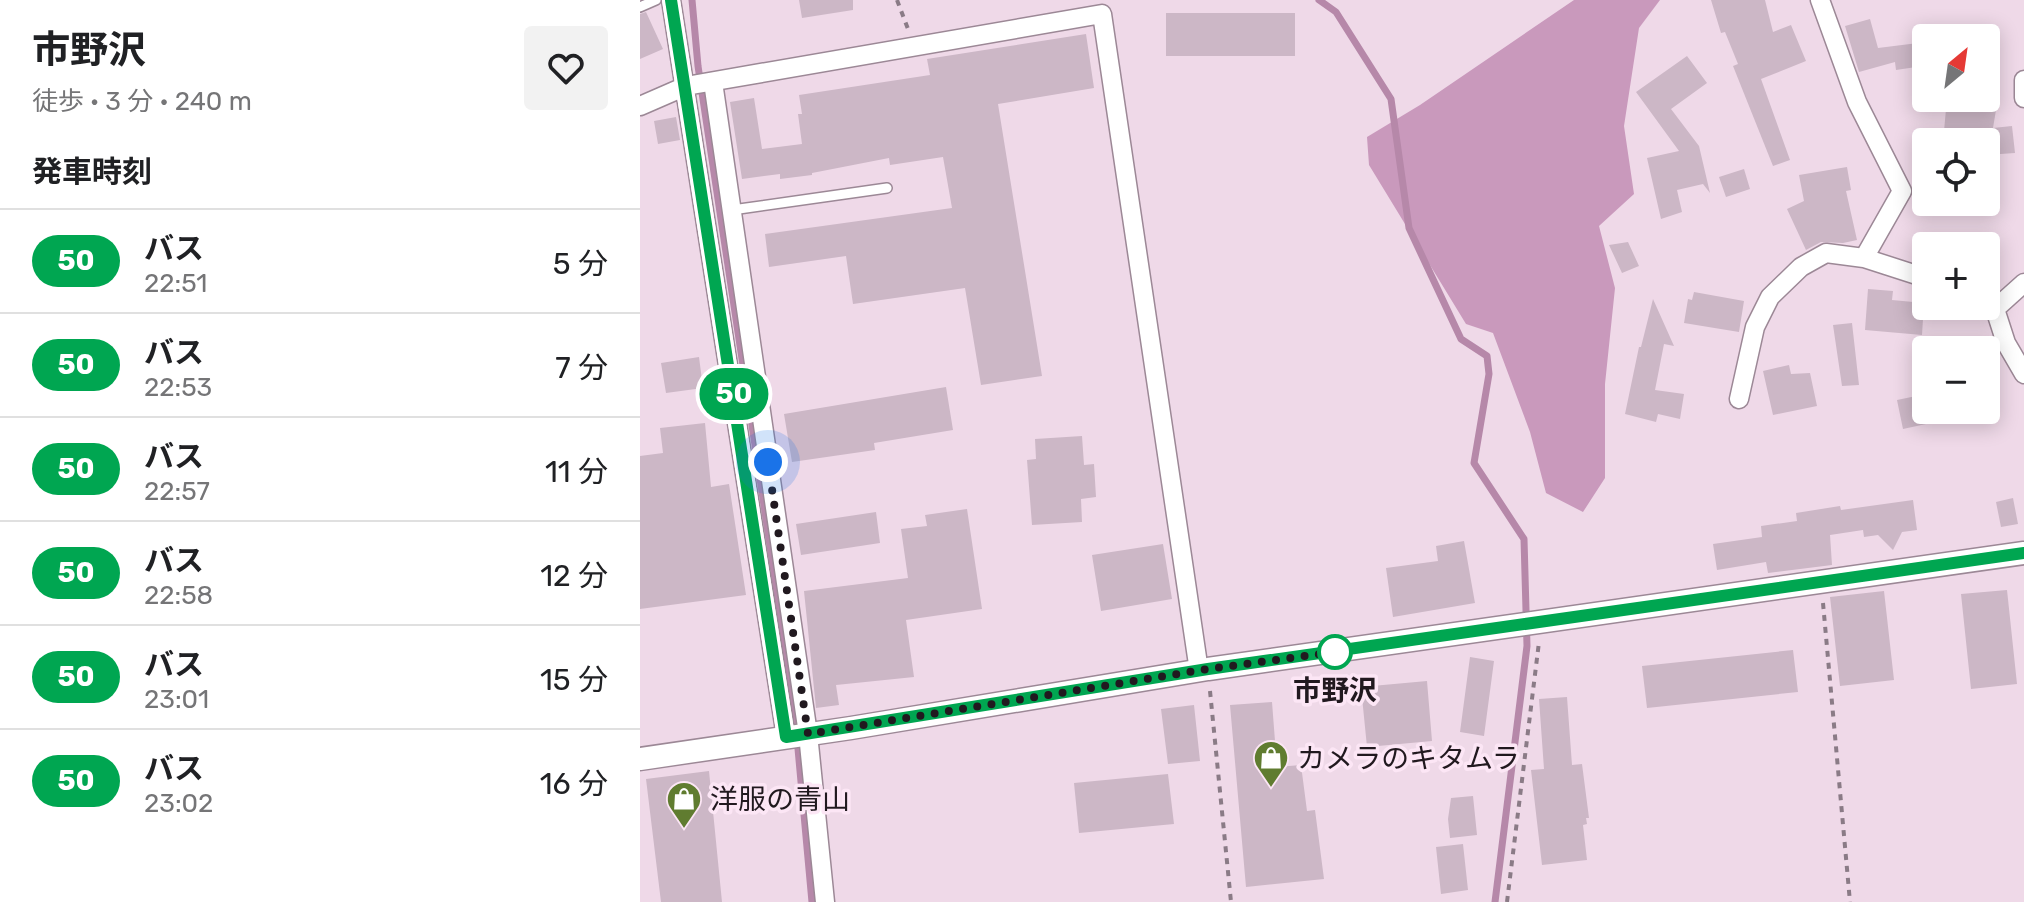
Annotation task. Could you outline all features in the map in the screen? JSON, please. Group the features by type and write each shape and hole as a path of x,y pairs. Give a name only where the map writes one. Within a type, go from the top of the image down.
{"street":[{"path":"671,0 700,84 732,210 797,735"},
{"path":"1820,0 1857,102 1902,191 1864,258"},
{"path":"640,106 700,84 1102,14 1203,670"},
{"path":"2024,80 2024,98"},
{"path":"700,84 797,735 825,902"},
{"path":"1739,399 1755,327 1770,297 1801,267 1826,253 1864,258 1912,273"},
{"path":"2000,300 2024,283"},
{"path":"1997,320 2024,374"},
{"path":"640,759 1203,670 2024,553"}],"lane":[{"path":"640,7 656,0"},
{"path":"732,210 887,188"}],"path":[{"path":"897,0 915,46"},
{"path":"1821,581 1850,902"},
{"path":"1507,902 1542,621"},
{"path":"1203,670 1231,902"}],"shaded area":[{"path":"1574,0 1660,0 1639,28 1624,126 1634,194 1599,226 1615,288 1605,384 1605,478 1583,512 1546,493 1530,432 1493,333 1466,324 1369,165 1367,137 1420,105"}],"building":[{"path":"799,0 853,0 853,10 802,18"},
{"path":"1711,0 1765,0 1773,32 1791,25 1806,61 1761,79 1790,160 1773,166 1733,66 1738,64 1725,32 1721,33"},
{"path":"646,12 663,49 640,59 640,14"},
{"path":"1166,13 1295,13 1295,56 1166,56"},
{"path":"1870,19 1878,48 1912,44 1912,68 1896,70 1895,62 1859,72 1845,26"},
{"path":"1086,34 1094,88 998,104 1042,376 981,385 965,288 853,304 846,256 769,267 765,234 952,208 943,157 890,165 889,158 812,175 780,179 780,174 742,179 730,102 754,98 762,149 802,144 799,95 930,75 927,59"},
{"path":"1687,56 1707,83 1671,109 1699,146 1710,193 1703,184 1677,190 1682,212 1661,219 1647,158 1679,151 1636,92"},
{"path":"1946,112 1996,112 1993,128 1944,128"},
{"path":"676,117 680,140 658,144 654,121"},
{"path":"2012,126 2015,153 2000,154 2000,128 1993,128"},
{"path":"1847,167 1851,190 1846,191 1857,240 1821,242 1806,250 1787,209 1804,201 1799,175"},
{"path":"1744,169 1750,189 1726,197 1719,177"},
{"path":"1628,242 1639,266 1622,273 1609,245"},
{"path":"1868,289 1893,291 1892,300 1912,302 1912,320 1923,320 1922,335 1865,330"},
{"path":"1694,292 1744,301 1739,332 1684,323 1688,299 1692,300"},
{"path":"1653,299 1674,346 1664,344 1655,390 1684,394 1680,419 1658,414 1656,422 1625,414"},
{"path":"1852,323 1859,385 1842,386 1833,325"},
{"path":"699,357 703,388 666,393 661,363"},
{"path":"1789,365 1791,374 1810,373 1817,406 1773,415 1763,371"},
{"path":"946,387 953,430 874,443 875,450 792,462 784,414"},
{"path":"1912,397 1912,424 1926,424 1903,429 1897,400"},
{"path":"705,423 711,487 729,484 746,595 640,609 640,456 663,453 660,428"},
{"path":"1082,436 1084,465 1094,464 1096,497 1081,499 1082,522 1032,525 1027,460 1036,459 1035,439"},
{"path":"2013,498 2018,524 2001,527 1996,502"},
{"path":"1913,500 1917,530 1902,532 1893,550 1878,535 1864,537 1863,530 1830,535 1832,565 1768,573 1766,562 1717,570 1713,544 1762,537 1761,526 1797,521 1796,513"},
{"path":"967,509 982,609 906,620 914,677 836,685 839,705 816,708 804,591 908,578 901,529 927,526 925,515"},
{"path":"876,512 880,543 801,555 796,524"},
{"path":"1464,541 1475,603 1393,617 1386,568 1438,561 1436,546"},
{"path":"1163,544 1172,599 1101,611 1092,555"},
{"path":"2007,590 2017,684 1971,689 1961,594"},
{"path":"1884,591 1894,680 1840,686 1830,597"},
{"path":"1793,650 1798,692 1647,708 1642,666"},
{"path":"1470,657 1494,661 1484,736 1460,732"},
{"path":"1427,681 1432,741 1367,747 1361,687"},
{"path":"1567,697 1572,765 1582,764 1589,818 1583,825 1587,860 1542,865 1531,770 1544,769 1539,699"},
{"path":"1272,702 1277,767 1301,765 1307,811 1315,810 1324,879 1246,887 1230,705"},
{"path":"1194,705 1200,761 1168,764 1161,709"},
{"name":"洋服の青山","path":"709,771 722,902 661,902 646,779"},
{"path":"1168,774 1174,824 1079,833 1074,783"},
{"path":"1473,796 1477,835 1450,838 1448,819 1451,798"},
{"path":"1463,844 1468,890 1441,894 1436,847"}],"waterway":[{"path":"692,0 698,66 794,705 812,902"},
{"path":"1319,0 1336,12 1391,99 1409,228 1461,339 1487,356 1489,374 1474,463 1524,539 1527,646 1495,902"}],"bus line":[{"name":"50","path":"671,0 786,737 1208,669 2024,553"}],"place":[{"name":"市野沢","path":"1335,652"},
{"name":"カメラのキタムラ","path":"1271,789"},
{"name":"洋服の青山","path":"684,830"}],"route":[{"path":"768,462 808,734 1208,669 1335,652"}]}
